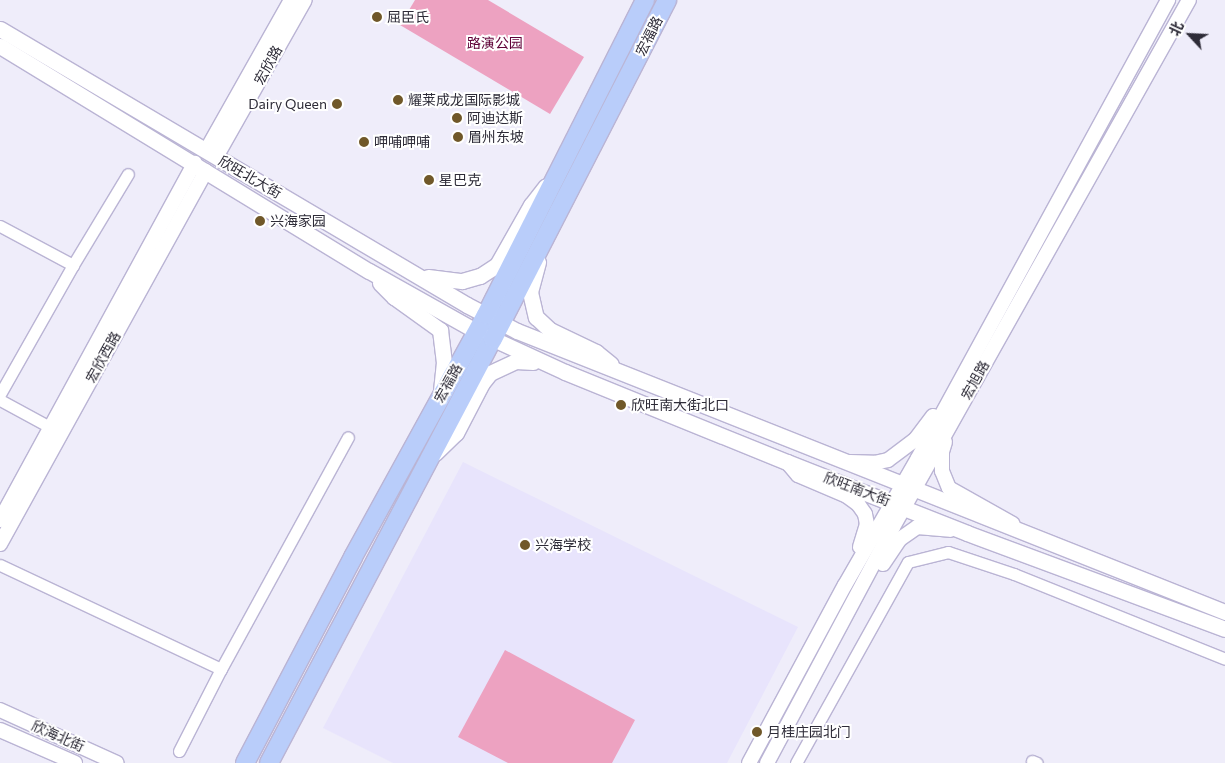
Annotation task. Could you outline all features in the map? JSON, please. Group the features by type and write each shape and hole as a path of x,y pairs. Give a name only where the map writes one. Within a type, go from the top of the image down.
{"main road":[{"name":"宏福路","path":"269,763 493,339 494,319 563,162 645,0"},
{"name":"宏福路","path":"246,763 476,332 494,319 547,233 667,0"},
{"name":"欣旺北大街","path":"0,29 494,319"},
{"name":"欣旺北大街","path":"0,46 369,271 476,332 493,339"},
{"path":"416,274 441,280 462,281 480,276 497,265 531,205 563,162"},
{"path":"547,233 530,292 536,317 550,330 596,352 624,374"},
{"path":"369,271 394,297 440,330 444,362 440,398"},
{"name":"欣旺南大街","path":"494,319 624,374 1225,612"},
{"name":"欣旺南大街","path":"493,339 565,372 788,462 968,533 1225,630"},
{"path":"430,457 456,433 482,383 501,366 516,360 535,362 565,372"}],"street":[{"name":"宏欣路","path":"211,154 291,0"},
{"name":"宏欣路","path":"211,154 305,0"},
{"name":"宏旭路","path":"750,763 845,585 898,505 950,412 1168,0"},
{"name":"宏旭路","path":"950,412 1189,0"},
{"name":"宏欣西路","path":"0,544 56,431 201,167"},
{"path":"0,394 72,265 128,174"},
{"path":"1,229 72,265"},
{"path":"0,400 56,431"},
{"path":"849,462 874,463 888,460 903,450 934,415 950,412 942,452 942,472 949,488 996,512 1030,536"},
{"name":"宏欣西路","path":"0,520 56,431"},
{"path":"179,750 221,669 348,437"},
{"path":"788,462 798,475 847,496 858,504 865,514 865,534 845,585"},
{"name":"宏旭路","path":"767,763 849,610 898,505"},
{"path":"849,610 874,582 888,554 900,539 917,527 968,533"},
{"path":"796,763 908,562 948,552 1023,578 1225,659"},
{"path":"0,565 221,669"},
{"name":"欣海北街","path":"0,710 117,763"},
{"path":"238,763 273,710"},
{"name":"欣海北街","path":"0,730 75,763"}],"shaded area":[{"name":"兴海学校","path":"463,462 798,627 727,763 393,763 323,728"}],"green space":[{"name":"路演公园","path":"415,0 488,0 584,57 550,114 400,25"},
{"path":"505,650 635,720 612,763 508,763 458,737"}],"place":[{"name":"屈臣氏","path":"377,17"},
{"name":"耀莱成龙国际影城","path":"398,100"},
{"name":"Dairy Queen","path":"337,104"},
{"name":"阿迪达斯","path":"457,118"},
{"name":"眉州东坡","path":"458,137"},
{"name":"呷哺呷哺","path":"364,142"},
{"name":"星巴克","path":"429,180"},
{"name":"兴海家园","path":"260,221"},
{"name":"欣旺南大街北口","path":"621,405"},
{"name":"兴海学校","path":"525,545"},
{"name":"月桂庄园北门","path":"757,732"}]}
